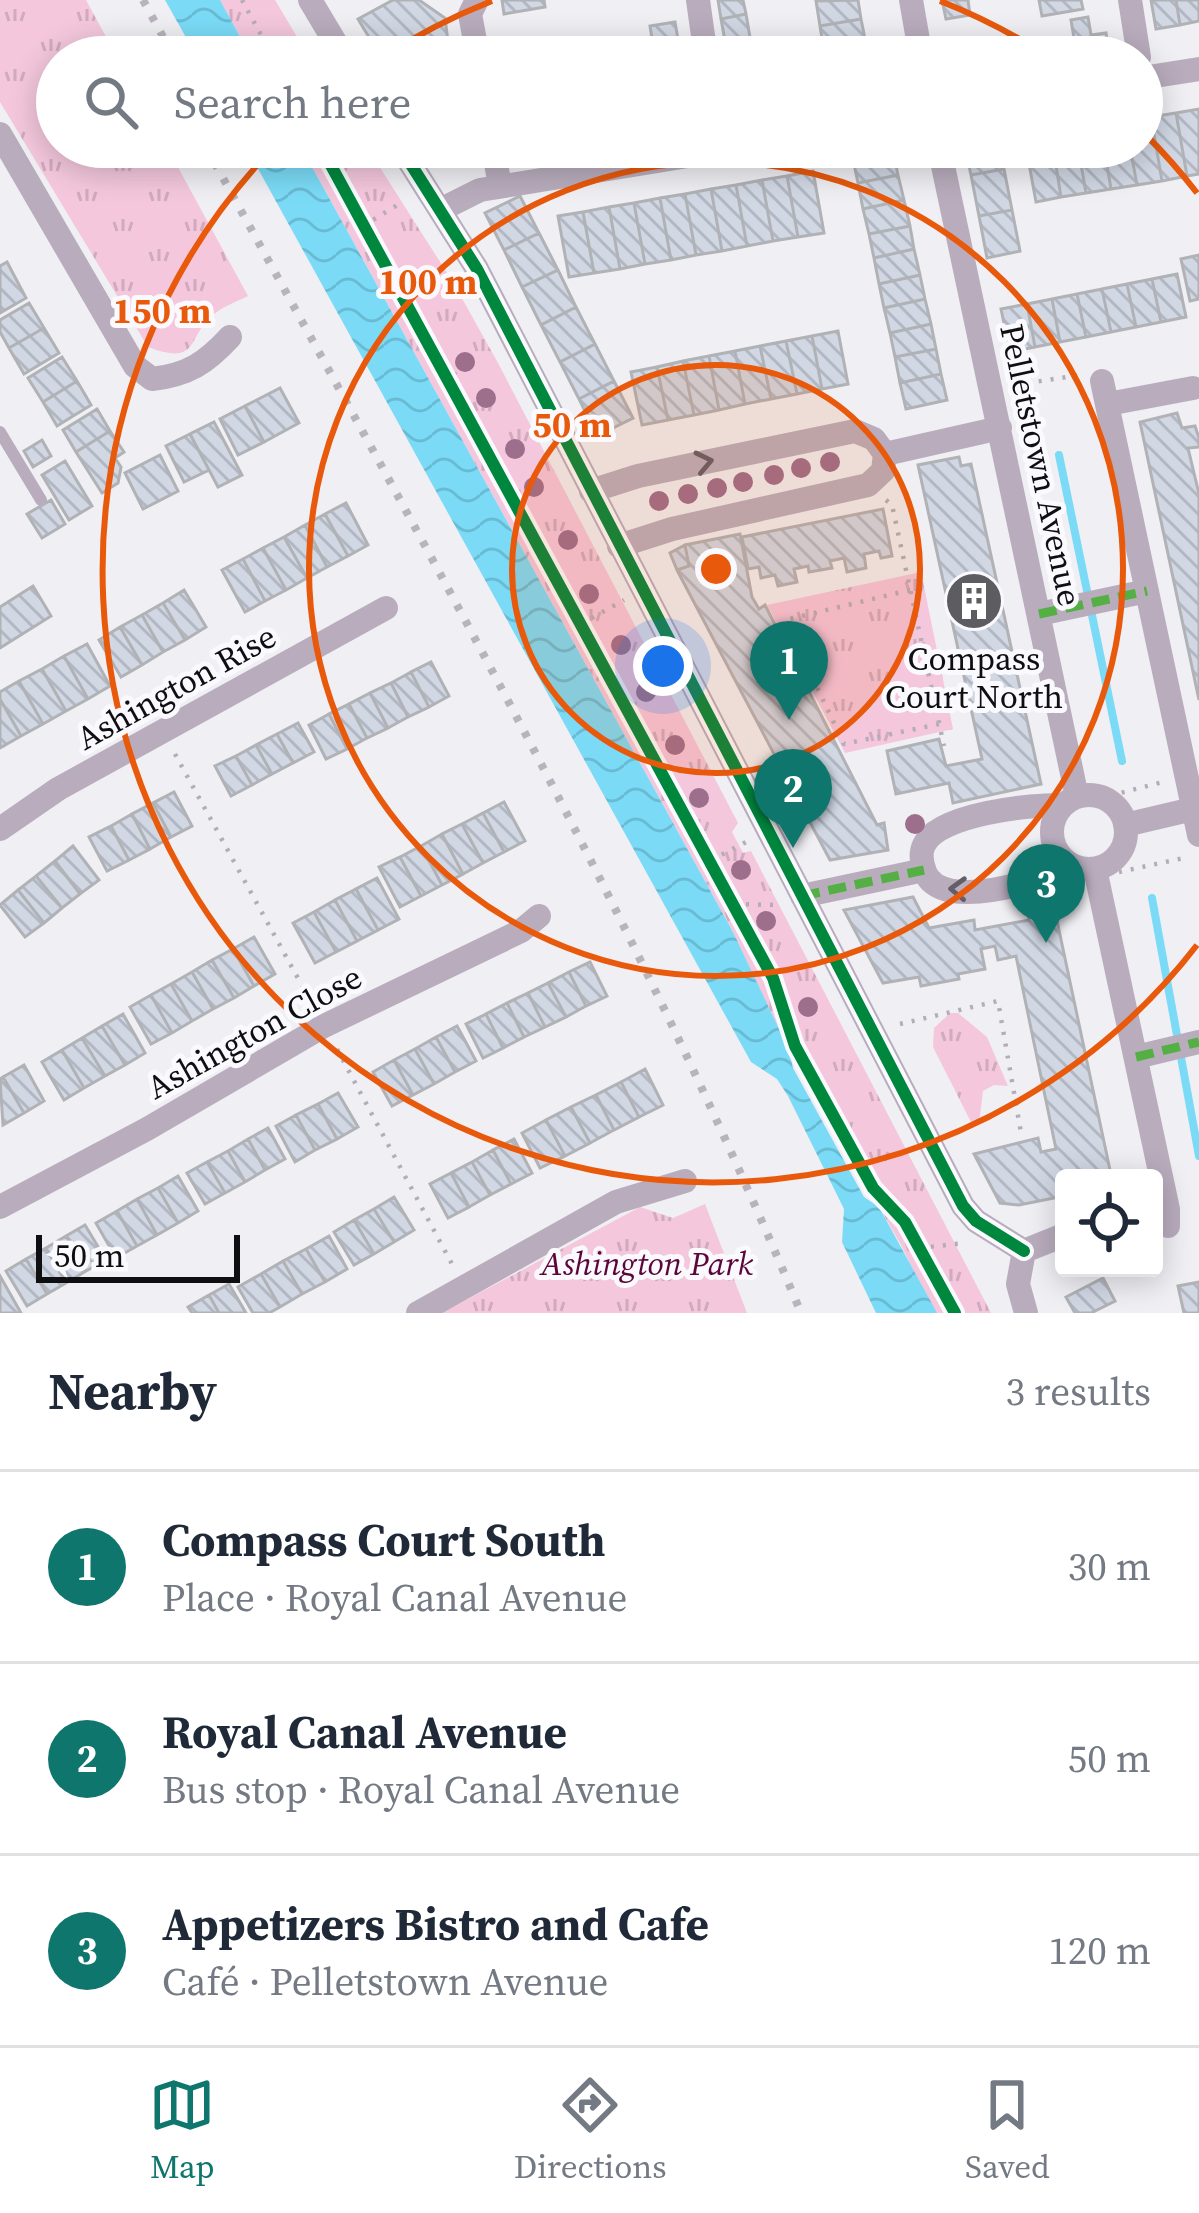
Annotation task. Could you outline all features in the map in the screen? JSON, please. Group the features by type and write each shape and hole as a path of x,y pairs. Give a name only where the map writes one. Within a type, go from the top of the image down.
{"street":[{"path":"310,0 331,36"},
{"path":"447,0 474,7"},
{"path":"698,0 703,36"},
{"path":"911,0 918,36"},
{"path":"1130,0 1136,36"},
{"path":"1163,74 1199,69"},
{"path":"0,134 135,366 152,379 175,377 205,364 230,337"},
{"path":"413,168 477,269 963,1206 993,1233 1024,1251"},
{"path":"497,168 500,187"},
{"path":"433,200 611,168"},
{"name":"Pelletstown Avenue","path":"943,168 1039,614 1070,801"},
{"path":"1119,815 1196,822 1192,772 1105,393 1197,387"},
{"path":"885,454 1000,428"},
{"path":"591,490 855,431 874,439 885,454 883,472 868,485 619,546"},
{"path":"1039,614 1147,591"},
{"name":"Ashington Rise","path":"0,829 58,790 386,608"},
{"path":"1102,798 1119,815 1126,837 1116,858 1087,871 956,893 940,891 929,882 923,845 939,827 1013,808 1070,801 1102,798"},
{"path":"1070,801 1056,815 1052,837 1062,858 1087,871 1149,1054 1168,1209 1168,1226 1163,1223"},
{"path":"802,896 925,869"},
{"name":"Ashington Close","path":"0,1207 324,1026 521,932 539,916"},
{"path":"1149,1054 1199,1042"},
{"path":"418,1313 616,1202 685,1181"},
{"path":"1024,1251 1055,1239"},
{"path":"1024,1251 1018,1283 1026,1313"}],"lane":[{"path":"0,432 41,500"}],"path":[{"path":"242,0 262,36"},
{"path":"332,168 773,978 794,1046 873,1187 904,1222 955,1313"},
{"path":"363,226 433,200"},
{"path":"991,391 1087,374 1105,393"},
{"path":"868,485 892,505 944,746"},
{"path":"581,623 642,590"},
{"path":"910,590 785,620 844,744 939,724"},
{"path":"164,733 466,1288"},
{"path":"1119,815 1120,793 1192,772"},
{"path":"710,860 768,831"},
{"path":"1087,871 1186,858"},
{"path":"734,904 787,905 802,896"},
{"path":"875,1036 906,1020 998,1001 1021,1133"},
{"path":"919,1248 956,1246 993,1233"}],"green space":[{"path":"0,0 86,0 106,36 36,36 36,162 0,102"},
{"path":"220,0 275,0 296,36 240,36"},
{"path":"40,168 178,168 248,296 214,314 185,351 148,347"},
{"path":"313,168 380,168 454,284 738,823 732,832 743,853 751,851 991,1313 934,1313 901,1245 789,1051 733,932"},
{"path":"921,572 953,729 845,753 767,605"},
{"path":"950,1013 958,1013 987,1037 1008,1086 994,1085 983,1091 979,1123 973,1126 933,1047 934,1028"},
{"name":"Ashington Park","path":"705,1204 747,1313 442,1313 640,1207 673,1218"}],"water":[{"path":"165,0 220,0 240,36 185,36"},
{"path":"258,168 313,168 733,932 789,1050 793,1068 864,1197 879,1207 937,1313 876,1313 842,1242 844,1209 788,1096 777,1079 751,1062"}],"building":[{"path":"393,0 419,0 445,18 447,36 368,36 358,19"},
{"path":"502,0 544,0 545,7 504,14"},
{"path":"718,0 743,0 746,14 721,19"},
{"path":"858,0 861,19 820,26 816,1"},
{"path":"942,0 968,0 970,15 946,19"},
{"path":"1039,0 1081,0 1083,9 1042,16"},
{"path":"1151,0 1176,0 1180,25 1156,29"},
{"path":"1176,0 1199,0 1199,21 1180,25"},
{"path":"746,14 750,36 724,36 721,19"},
{"path":"1088,17 1091,35 1106,36 1074,36 1071,20"},
{"path":"861,19 864,36 822,36 820,26"},
{"path":"675,22 677,36 652,36 650,26"},
{"path":"1199,109 1199,174 1187,176 1176,113"},
{"path":"1176,113 1187,176 1162,181 1160,168 1163,115"},
{"path":"855,168 897,168 898,175 858,183"},
{"path":"970,168 1004,168 1004,169 971,175"},
{"path":"1030,168 1056,168 1061,197 1036,202"},
{"path":"1056,168 1082,168 1086,193 1061,197"},
{"path":"1082,168 1108,168 1111,189 1086,193"},
{"path":"1108,168 1134,168 1137,185 1111,189"},
{"path":"1134,168 1160,168 1162,181 1137,185"},
{"path":"1004,169 1012,210 979,216 971,175"},
{"path":"813,171 824,233 798,237 787,176"},
{"path":"898,175 904,200 863,209 858,183"},
{"path":"787,176 798,237 773,241 762,180"},
{"path":"762,180 773,241 747,246 736,185"},
{"path":"736,185 747,246 722,251 711,189"},
{"path":"711,189 722,251 696,255 685,194"},
{"path":"685,194 696,255 671,260 660,198"},
{"path":"520,196 539,233 504,250 485,213"},
{"path":"660,198 671,260 645,264 634,203"},
{"path":"904,200 910,226 869,234 863,209"},
{"path":"634,203 645,264 620,269 609,207"},
{"path":"609,207 620,269 594,273 583,212"},
{"path":"1012,210 1020,251 987,258 979,216"},
{"path":"583,212 594,273 569,277 558,216"},
{"path":"910,226 914,249 874,258 869,234"},
{"path":"539,233 558,270 522,287 504,250"},
{"path":"914,249 920,275 879,284 874,258"},
{"path":"1199,255 1199,299 1190,301 1181,259"},
{"path":"7,262 26,298 0,313 0,266"},
{"path":"558,270 576,307 541,325 522,287"},
{"path":"1177,274 1186,317 1161,322 1152,279"},
{"path":"920,275 925,299 884,308 879,284"},
{"path":"1152,279 1161,322 1136,327 1127,284"},
{"path":"1127,284 1136,327 1111,332 1102,289"},
{"path":"1102,289 1111,332 1086,337 1077,294"},
{"path":"1077,294 1086,337 1060,342 1052,299"},
{"path":"925,299 931,324 890,333 884,308"},
{"path":"1052,299 1060,342 1035,347 1027,304"},
{"path":"29,303 44,328 9,348 0,332 0,320"},
{"path":"1027,304 1035,347 1010,352 1001,309"},
{"path":"576,307 595,344 560,362 541,325"},
{"path":"931,324 936,349 895,357 890,333"},
{"path":"44,328 59,353 24,374 9,348"},
{"path":"838,331 848,384 822,389 812,336"},
{"path":"812,336 822,389 797,394 786,341"},
{"path":"786,341 797,394 771,399 760,346"},
{"path":"595,344 614,381 579,399 560,362"},
{"path":"760,346 771,399 745,404 735,351"},
{"path":"936,349 941,374 900,383 895,357"},
{"path":"735,351 745,404 719,410 709,356"},
{"path":"709,356 719,410 694,415 683,361"},
{"path":"62,357 77,381 43,402 28,378"},
{"path":"683,361 694,415 668,420 657,367"},
{"path":"657,367 668,420 642,425 631,372"},
{"path":"941,374 947,400 906,409 900,383"},
{"path":"77,381 91,405 57,426 43,402"},
{"path":"614,381 633,418 597,436 579,399"},
{"path":"280,388 299,423 264,442 245,406"},
{"path":"245,406 264,442 238,455 220,419"},
{"path":"97,409 110,431 76,452 63,430"},
{"path":"1177,413 1182,428 1195,426 1199,438 1199,447 1188,448 1199,494 1199,700 1140,422"},
{"path":"214,422 242,475 218,487 190,434"},
{"path":"110,431 124,452 115,458 121,467 118,483 102,493 76,452"},
{"path":"190,434 209,470 184,482 166,446"},
{"path":"42,440 51,456 33,467 24,451"},
{"path":"160,455 178,491 143,509 125,473"},
{"name":"Compass Court North","path":"959,457 961,466 971,464 1041,784 953,803 949,783 896,794 887,751 939,739 946,766 982,759 918,465"},
{"path":"65,461 92,506 69,520 42,475"},
{"path":"51,500 65,524 42,538 27,514"},
{"path":"346,503 368,545 348,556 325,514"},
{"path":"883,509 892,556 881,558 879,551 864,554 866,568 847,572 844,558 830,561 832,568 794,569 797,582 778,586 775,575 761,578 759,567 748,569 742,537"},
{"path":"325,514 348,556 327,567 305,525"},
{"path":"305,525 327,567 307,578 284,537"},
{"path":"740,534 752,597 759,609 765,605 877,825 884,823 888,850 830,860 677,570 689,566 685,545"},
{"path":"284,537 307,578 286,590 263,548"},
{"path":"685,545 689,566 677,570 670,553"},
{"path":"263,548 286,590 265,601 243,559"},
{"path":"243,559 265,601 245,612 222,570"},
{"path":"33,586 51,616 0,648 0,607"},
{"path":"184,590 206,627 185,640 163,603"},
{"path":"163,603 185,640 163,652 142,615"},
{"path":"142,615 163,652 142,665 120,627"},
{"path":"120,627 142,665 121,677 99,640"},
{"path":"87,644 110,686 88,699 64,656"},
{"path":"64,656 88,699 66,711 42,669"},
{"path":"431,662 449,696 429,707 411,672"},
{"path":"42,669 66,711 43,724 19,681"},
{"path":"411,672 429,707 408,717 391,683"},
{"path":"19,681 43,724 21,736 0,699 0,692"},
{"path":"391,683 408,717 388,728 370,693"},
{"path":"370,693 388,728 367,738 349,704"},
{"path":"0,699 21,736 0,748"},
{"path":"349,704 367,738 347,749 329,714"},
{"path":"329,714 347,749 326,759 309,725"},
{"path":"298,723 314,752 293,763 277,734"},
{"path":"277,734 293,763 272,774 256,745"},
{"path":"256,745 272,774 252,785 236,756"},
{"path":"236,756 252,785 231,796 215,766"},
{"path":"174,792 192,826 171,837 153,803"},
{"path":"504,802 525,841 504,852 483,813"},
{"path":"153,803 171,837 150,849 132,814"},
{"path":"483,813 504,852 483,863 462,824"},
{"path":"132,814 150,849 129,860 111,826"},
{"path":"462,824 483,863 463,874 442,834"},
{"path":"111,826 129,860 107,871 89,837"},
{"path":"442,834 463,874 442,885 421,846"},
{"path":"73,846 99,880 80,894 55,861"},
{"path":"421,846 442,885 421,896 400,857"},
{"path":"400,857 421,896 400,907 379,867"},
{"path":"55,861 80,894 62,908 36,876"},
{"path":"36,876 62,908 44,923 18,890"},
{"path":"377,878 399,919 378,930 356,889"},
{"path":"356,889 378,930 357,941 335,900"},
{"path":"18,890 44,923 25,937 0,905"},
{"path":"913,897 929,928 974,920 975,930 1029,920 1028,914 1048,910 1050,917 1056,916 1110,1169 1055,1169 1055,1198 1019,1205 1000,1203 974,1154 1038,1138 1041,1152 1056,1149 1016,956 998,960 995,946 981,949 985,969 958,974 959,979 921,986 919,977 883,983 844,910"},
{"path":"335,900 357,941 336,952 314,912"},
{"path":"314,912 336,952 315,963 293,923"},
{"path":"254,937 275,974 254,986 233,949"},
{"path":"233,949 254,986 234,998 212,960"},
{"path":"212,960 234,998 213,1009 192,972"},
{"path":"590,962 607,996 586,1006 569,972"},
{"path":"192,972 213,1009 192,1021 171,984"},
{"path":"569,972 586,1006 566,1017 548,983"},
{"path":"548,983 566,1017 545,1027 528,993"},
{"path":"171,984 192,1021 172,1033 151,995"},
{"path":"528,993 545,1027 524,1037 507,1003"},
{"path":"151,995 172,1033 151,1044 130,1007"},
{"path":"507,1003 524,1037 503,1048 486,1014"},
{"path":"123,1014 145,1053 125,1065 102,1026"},
{"path":"486,1014 503,1048 483,1058 466,1024"},
{"path":"102,1026 125,1065 105,1076 82,1038"},
{"path":"457,1026 476,1061 455,1072 436,1037"},
{"path":"436,1037 455,1072 434,1084 415,1049"},
{"path":"82,1038 105,1076 84,1088 62,1050"},
{"path":"415,1049 434,1084 413,1095 394,1060"},
{"path":"62,1050 84,1088 64,1100 42,1062"},
{"path":"394,1060 413,1095 392,1106 373,1072"},
{"path":"24,1065 44,1101 24,1113 3,1077"},
{"path":"645,1069 663,1105 639,1117 621,1082"},
{"path":"3,1077 24,1113 3,1125 0,1079"},
{"path":"621,1082 639,1117 614,1130 596,1095"},
{"path":"338,1093 358,1127 337,1139 318,1104"},
{"path":"596,1095 614,1130 590,1143 571,1107"},
{"path":"318,1104 337,1139 315,1150 296,1115"},
{"path":"571,1107 590,1143 565,1156 546,1120"},
{"path":"296,1115 315,1150 295,1162 276,1126"},
{"path":"546,1120 565,1156 540,1168 522,1133"},
{"path":"268,1128 285,1159 265,1170 248,1139"},
{"path":"248,1139 265,1170 245,1182 228,1151"},
{"path":"514,1139 532,1173 511,1184 493,1150"},
{"path":"493,1150 511,1184 490,1195 472,1162"},
{"path":"228,1151 245,1182 225,1193 207,1162"},
{"path":"207,1162 225,1193 205,1204 187,1173"},
{"path":"472,1162 490,1195 469,1207 451,1173"},
{"path":"451,1173 469,1207 448,1218 430,1184"},
{"path":"178,1176 198,1211 178,1223 158,1188"},
{"path":"158,1188 178,1223 157,1235 137,1199"},
{"path":"394,1197 414,1230 394,1242 374,1209"},
{"path":"137,1199 157,1235 137,1246 117,1211"},
{"path":"374,1209 394,1242 374,1254 354,1220"},
{"path":"117,1211 137,1246 116,1258 96,1223"},
{"path":"354,1220 374,1254 354,1265 334,1232"},
{"path":"85,1225 106,1260 86,1271 66,1236"},
{"path":"66,1236 86,1271 66,1283 46,1248"},
{"path":"329,1236 347,1269 325,1282 306,1249"},
{"path":"46,1248 66,1283 47,1294 26,1259"},
{"path":"306,1249 325,1282 302,1294 283,1261"},
{"path":"26,1259 47,1294 27,1306 6,1271"},
{"path":"283,1261 302,1294 280,1307 261,1274"},
{"path":"261,1274 280,1307 253,1313 238,1287"},
{"path":"0,1276 21,1313 0,1313"},
{"path":"1103,1278 1115,1301 1091,1313 1075,1313 1066,1297"},
{"path":"1199,1282 1199,1313 1184,1313 1178,1286"},
{"path":"229,1284 246,1313 219,1313 209,1295"},
{"path":"209,1295 219,1313 192,1313 188,1307"}],"waterway":[{"path":"1059,455 1122,761"},
{"path":"1152,898 1199,1156"}],"railway":[{"path":"143,0 163,36"},
{"path":"217,168 594,868 667,1014 801,1313"}],"marked path":[{"path":"1039,614 1147,591"},
{"path":"802,896 924,870"},
{"path":"1136,1057 1199,1042"}],"cycle path":[{"path":"332,168 773,978 795,1046 873,1188 905,1222 955,1313"},
{"path":"413,168 477,269 963,1206 976,1221 1024,1251"}],"place":[{"name":"Compass Court North","path":"974,601"},
{"name":"Compass Court South","path":"789,720"},
{"name":"Royal Canal Avenue","path":"793,848"},
{"name":"Appetizers Bistro and Cafe","path":"1046,943"}]}
